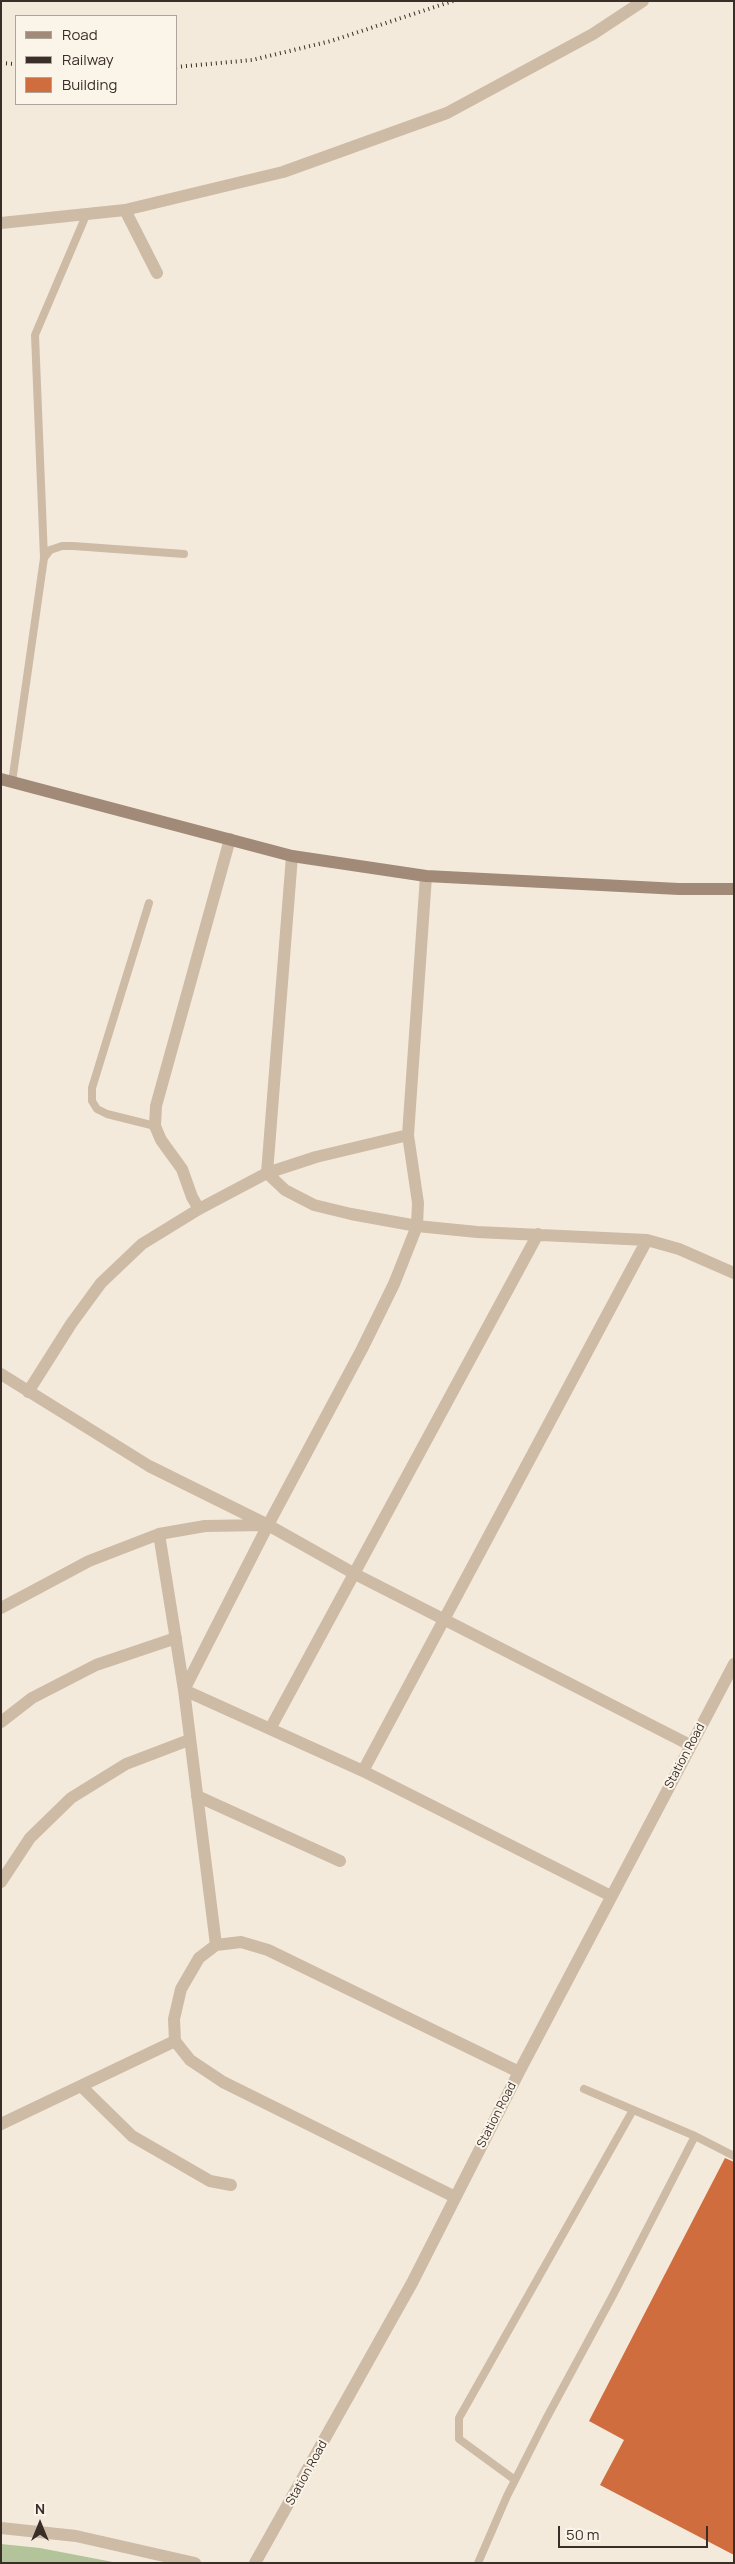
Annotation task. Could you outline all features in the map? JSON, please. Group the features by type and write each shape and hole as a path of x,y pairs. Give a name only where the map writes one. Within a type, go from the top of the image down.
{"main road":[{"path":"7,781 292,856 426,876 679,889 734,889"}],"street":[{"path":"1,223 125,210 283,172 447,112 593,34 643,1"},
{"path":"125,210 157,273"},
{"path":"200,1209 192,1197 182,1169 161,1140 155,1126 156,1106 230,839"},
{"path":"267,1173 292,856"},
{"path":"184,1690 386,1300 408,1254 417,1226 418,1204 408,1135 426,876"},
{"path":"28,1392 70,1324 101,1283 142,1244 200,1209 267,1173 316,1157 408,1135"},
{"path":"267,1173 286,1190 314,1205 417,1226 477,1232 647,1240 679,1249 734,1273"},
{"path":"270,1729 538,1234"},
{"path":"363,1771 647,1240"},
{"path":"1,1374 149,1466 268,1525 355,1574 690,1745"},
{"path":"1,1608 89,1561 159,1534 205,1526 268,1525"},
{"path":"159,1534 184,1690 216,1945"},
{"path":"1,1722 32,1698 96,1665 176,1638"},
{"name":"Station Road","path":"255,2563 412,2284 519,2072 734,1664"},
{"path":"184,1690 363,1771 611,1896"},
{"path":"1,1882 30,1838 71,1798 126,1764 189,1740"},
{"path":"197,1796 340,1861"},
{"path":"455,2197 222,2082 190,2060 175,2042 174,2019 181,1989 199,1958 216,1945 241,1942 268,1950 519,2072"},
{"path":"1,2124 175,2042"},
{"path":"81,2086 132,2136 210,2180 231,2186"},
{"path":"1,2528 76,2536 195,2563"}],"lane":[{"path":"7,781 44,558 35,335 87,214"},
{"path":"44,558 50,550 62,546 184,554"},
{"path":"149,903 92,1088 92,1101 97,1109 107,1114 155,1126"},
{"path":"584,2090 695,2136 734,2156"},
{"path":"515,2480 459,2439 459,2418 633,2110"},
{"path":"478,2563 515,2480 695,2136"}],"green space":[{"path":"1,2544 40,2548 118,2563 1,2563"}],"building":[{"path":"725,2158 734,2162 734,2555 600,2485 624,2440 589,2421"}],"railway":[{"path":"178,67 252,60 331,41 453,1"},
{"path":"1,63 15,64"}]}
